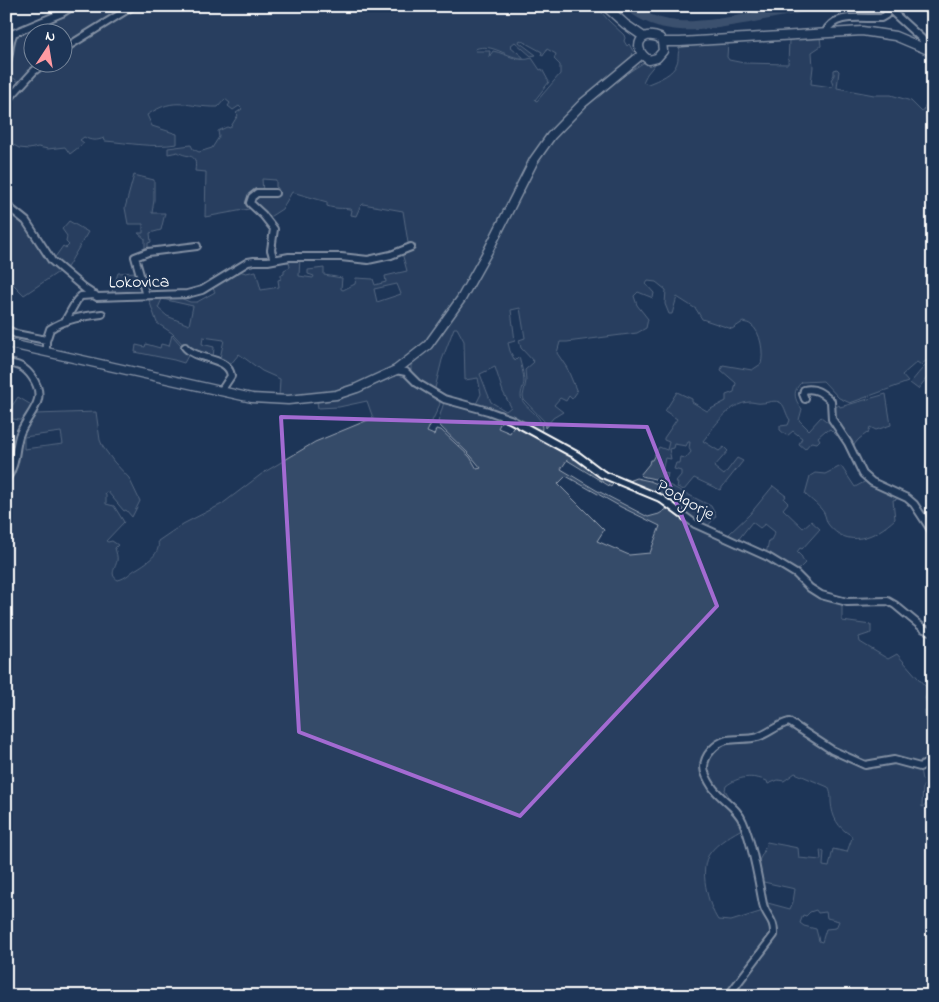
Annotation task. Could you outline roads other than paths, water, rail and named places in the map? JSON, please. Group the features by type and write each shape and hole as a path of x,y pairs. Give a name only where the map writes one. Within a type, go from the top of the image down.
{"main road":[{"path":"605,6 625,24 644,37"},
{"path":"662,42 862,31 895,36 929,50"},
{"path":"655,35 662,42 663,51 657,58 649,60 641,55 638,48 644,37 655,35"},
{"path":"6,343 252,398 288,400 316,398 336,395 357,388 396,370 428,345 461,299 489,249 534,160 551,136 582,103 641,55"}],"street":[{"path":"6,64 10,55 11,41 14,33 62,14 73,6"},
{"path":"72,44 133,6"},
{"path":"825,33 828,27 839,19 881,18 886,15 888,8 922,39 929,50"},
{"path":"6,102 33,72"},
{"path":"274,260 271,250 274,230 264,215 250,203 252,196 257,193 275,193"},
{"name":"Lokovica","path":"6,205 26,222 52,261 85,290 95,296 103,297 194,293 248,262 295,256 341,257 368,260 391,255 411,247"},
{"path":"146,296 136,267 135,257 148,252 196,246"},
{"path":"65,321 81,296 95,296"},
{"path":"46,352 46,340 50,329 65,321 102,314"},
{"path":"6,329 16,334 46,340"},
{"path":"185,347 193,355 222,363 231,372 230,379 220,391"},
{"path":"6,363 18,364 27,369 35,380 39,393 37,405 20,436 14,465 6,480"},
{"name":"Podgorje","path":"396,370 406,372 417,383 444,399 510,419 578,456 602,474 660,498 695,524 768,557 796,574 810,588 821,595 847,602 888,601 895,604 924,628 933,632"},
{"path":"805,399 804,390 811,388 831,401 832,419 848,443 863,474 872,482 907,498 914,504 933,533"},
{"path":"728,996 774,935 775,925 764,909 743,821 714,789 703,768 705,760 713,748 727,740 757,737 789,722 832,750 866,765 894,760 920,767 927,763 933,755"}],"waterway":[{"path":"629,6 657,22 687,26 751,18 812,6"}],"railway":[{"path":"914,6 933,21"}]}
